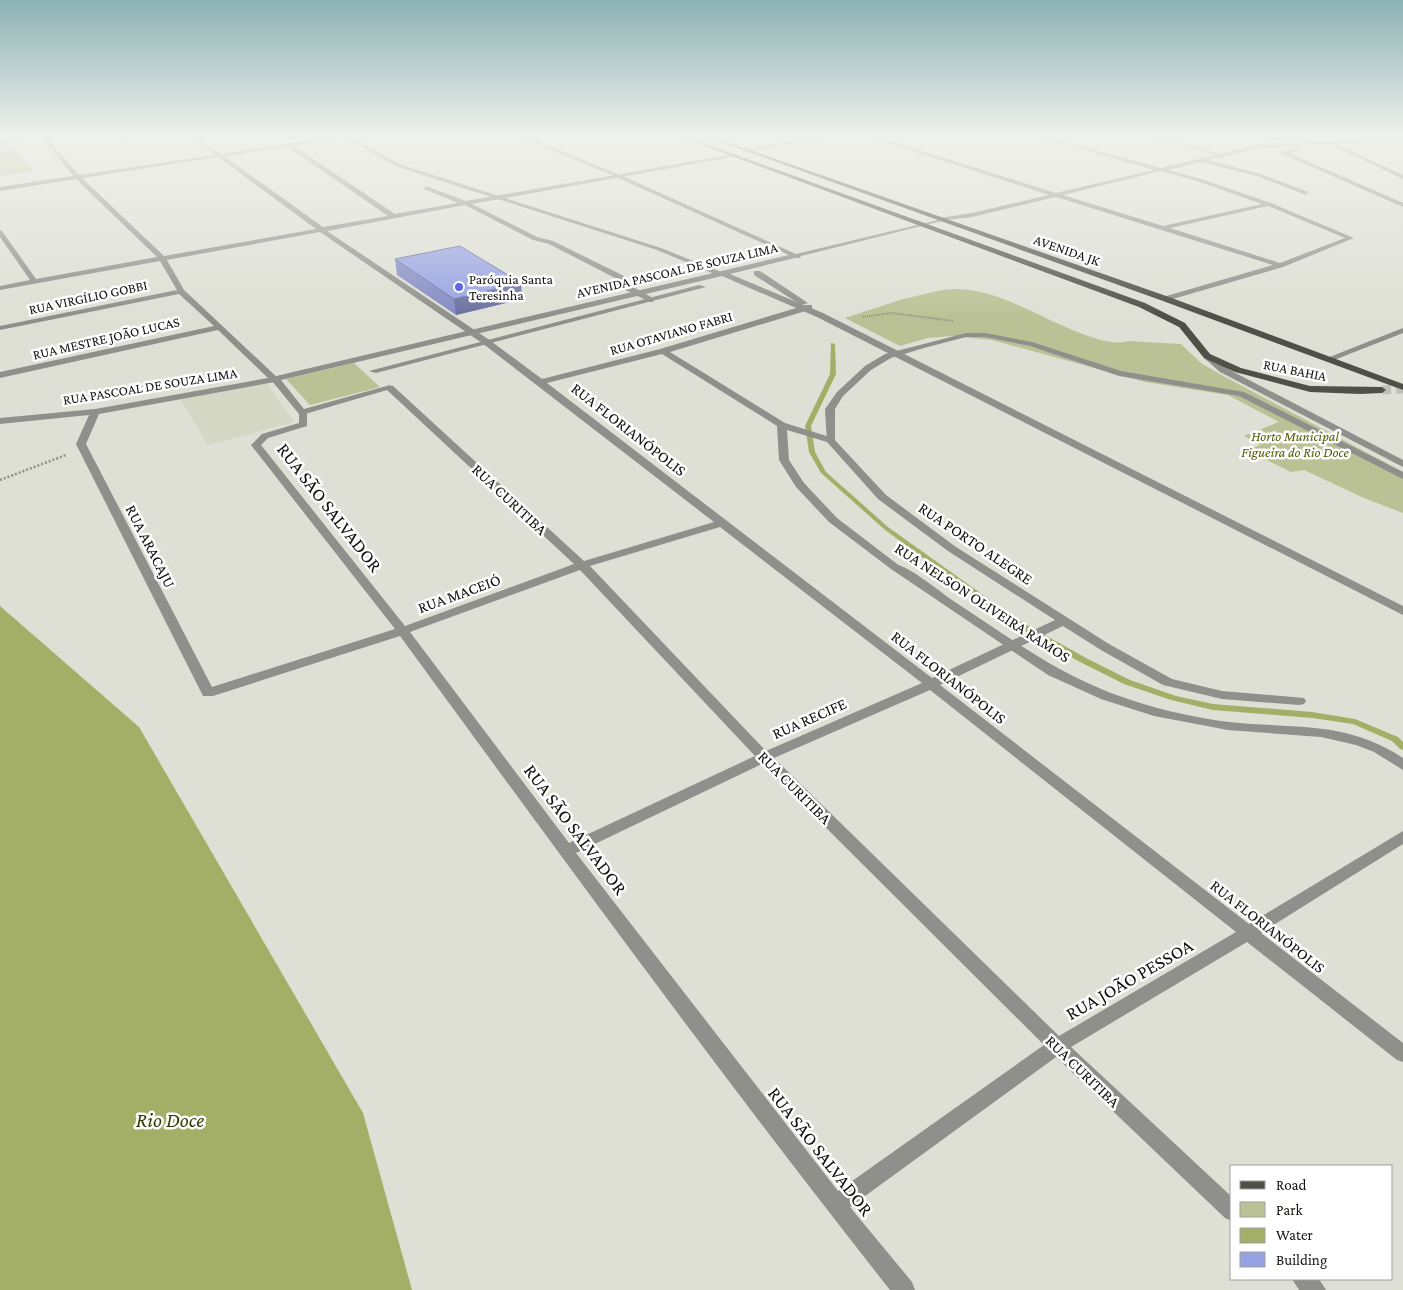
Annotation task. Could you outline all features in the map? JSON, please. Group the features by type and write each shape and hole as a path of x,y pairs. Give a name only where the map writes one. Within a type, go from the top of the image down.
{"main road":[{"name":"AVENIDA JK","path":"849,197 924,224 939,224"},
{"name":"AVENIDA JK","path":"869,197 1142,305 1182,325 1207,356"},
{"name":"AVENIDA JK","path":"954,225 1331,358 1403,387"},
{"name":"RUA BAHIA","path":"1207,356 1238,370 1290,385 1335,391 1382,390"}],"street":[{"path":"98,197 162,258 181,291 275,379 302,412"},
{"name":"RUA FLORIANÓPOLIS","path":"277,197 485,341 540,382 1403,1054"},
{"path":"366,197 394,216"},
{"path":"450,197 467,204 535,239 538,244 610,282 622,284 650,300"},
{"path":"0,288 499,197"},
{"path":"501,197 659,248 722,274 737,278 800,309 820,315"},
{"path":"665,197 806,261"},
{"path":"939,224 1047,197"},
{"path":"1071,197 1280,264"},
{"path":"1166,299 1280,264 1351,238 1248,197"},
{"path":"1385,197 1403,205"},
{"path":"1164,228 1269,204"},
{"path":"954,225 972,215"},
{"name":"AVENIDA PASCOAL DE SOUZA LIMA","path":"275,379 722,274 924,224"},
{"name":"AVENIDA PASCOAL DE SOUZA LIMA","path":"302,412 485,341 806,261 939,224 954,225"},
{"path":"0,232 34,281"},
{"path":"757,273 839,326 1403,610"},
{"name":"RUA VIRGÍLIO GOBBI","path":"0,328 181,291"},
{"name":"RUA OTAVIANO FABRI","path":"540,382 663,351 809,307"},
{"name":"RUA MESTRE JOÃO LUCAS","path":"0,376 219,327"},
{"path":"1331,358 1403,330"},
{"path":"663,351 782,425 830,440 830,409 840,394 868,368 888,356 920,346 966,335 986,336 1032,344 1119,373 1241,394 1403,476"},
{"path":"1207,356 1223,370 1403,464"},
{"name":"RUA CURITIBA","path":"360,359 582,566 764,757 1057,1046 1230,1210"},
{"name":"RUA PASCOAL DE SOUZA LIMA","path":"0,421 95,412 275,379"},
{"path":"83,448 81,444 95,412"},
{"name":"RUA SÃO SALVADOR","path":"302,412 304,424 265,436 256,445 403,632 566,851 836,1205 904,1290"},
{"name":"RUA NELSON OLIVEIRA RAMOS","path":"782,425 784,460 800,485 833,520 895,567 1053,672 1106,696 1154,712 1228,726 1321,732 1360,740 1403,765"},
{"name":"RUA PORTO ALEGRE","path":"830,440 882,497 952,549 1063,621 1168,682 1222,695 1299,701"},
{"name":"RUA ARACAJU","path":"83,448 208,694"},
{"name":"RUA MACEIÓ","path":"208,694 403,632 582,566 721,522"},
{"name":"RUA RECIFE","path":"566,851 764,757 930,684 1063,621"},
{"name":"RUA JOÃO PESSOA","path":"836,1205 1057,1046 1248,933 1403,837"},
{"path":"1304,1280 1315,1290"}],"path":[{"path":"0,480 83,448"}],"shaded area":[{"path":"266,382 294,422 208,445 180,399"}],"green space":[{"name":"Horto Municipal Figueira do Rio Doce","path":"942,290 974,291 998,297 1067,328 1102,340 1181,344 1201,363 1218,373 1403,472 1403,513 1364,498 1304,470 1291,472 1246,450 1260,445 1244,436 1279,422 1228,395 1145,382 992,340 952,336 928,338 900,346 845,318 903,299"},
{"path":"354,363 380,387 310,405 286,379"}],"water":[{"name":"Rio Doce","path":"0,606 139,727 363,1113 412,1290 0,1290"}],"building":[{"path":"460,246 521,283 454,299 395,259"}],"waterway":[{"path":"833,344 833,374 808,426 812,452 824,473 886,528 1015,622 1127,682 1174,698 1213,707 1312,715 1355,722 1395,739 1403,747"}],"tunnel":[{"path":"1382,390 1403,389"}],"place":[{"name":"Paróquia Santa Teresinha","path":"459,287"}]}
